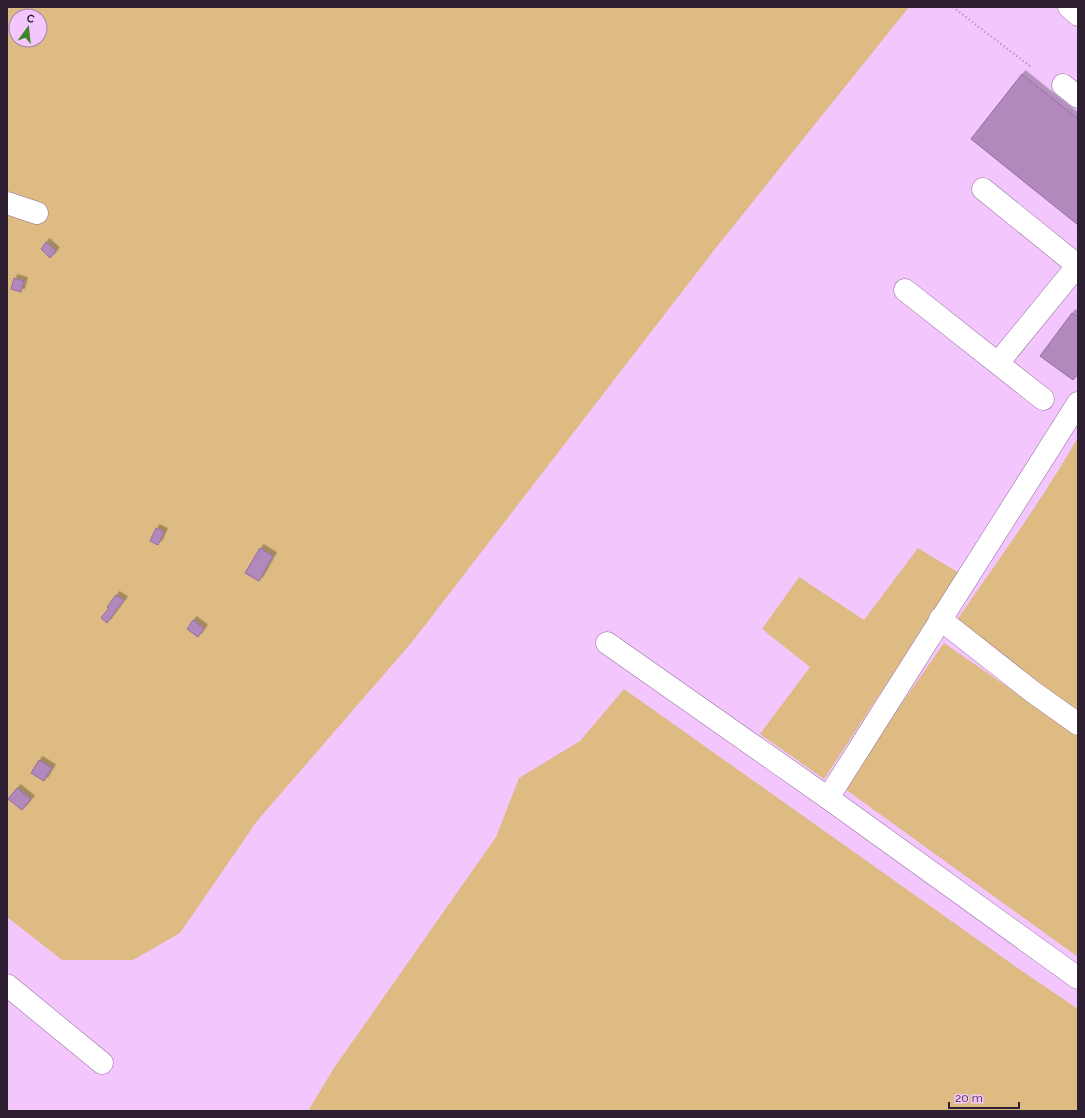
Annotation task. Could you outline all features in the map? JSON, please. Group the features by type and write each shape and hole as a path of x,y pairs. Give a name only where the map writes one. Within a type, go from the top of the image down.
{"street":[{"path":"1069,7 1078,15"},
{"path":"983,189 1078,265 998,363"},
{"path":"7,203 37,213"},
{"path":"905,290 1043,399"},
{"path":"828,798 940,619 974,570 1078,403"},
{"path":"940,619 1033,692 1078,724"},
{"path":"607,643 828,798 1078,978"},
{"path":"7,986 102,1062"}],"path":[{"path":"953,7 1031,67"}],"shaded area":[{"path":"7,7 909,7 715,249 412,642 257,821 180,933 133,960 62,960 7,917"},
{"path":"1078,437 1078,716 957,620 1035,507"},
{"path":"918,548 959,573 824,779 760,734 810,667 762,629 799,577 864,620"},
{"path":"944,643 1078,736 1078,957 845,789 869,750"},
{"path":"624,689 1022,971 1078,1009 1078,1111 308,1111 334,1068 496,837 519,778 580,741"}],"building":[{"path":"1022,74 1078,119 1078,225 971,139"},
{"path":"46,242 56,251 50,258 41,249"},
{"path":"14,278 24,281 21,292 11,289"},
{"path":"1072,313 1078,317 1078,374 1073,380 1040,356"},
{"path":"156,528 164,532 158,545 150,541"},
{"path":"260,548 273,556 259,581 245,573"},
{"path":"116,595 124,600 107,623 101,618 109,608 107,607"},
{"path":"193,620 204,628 198,637 187,629"},
{"path":"39,760 52,768 44,781 31,773"},
{"path":"17,788 31,799 22,810 8,799"}]}
